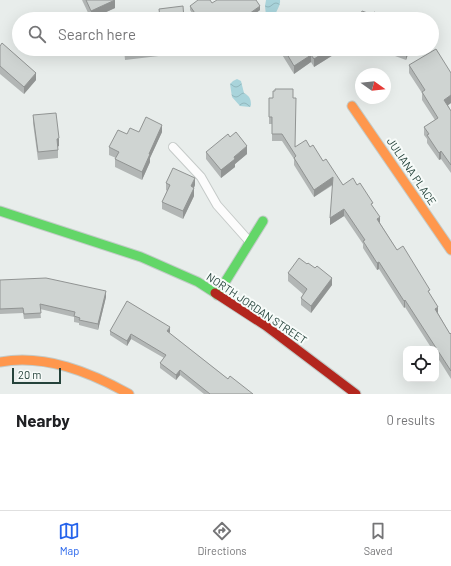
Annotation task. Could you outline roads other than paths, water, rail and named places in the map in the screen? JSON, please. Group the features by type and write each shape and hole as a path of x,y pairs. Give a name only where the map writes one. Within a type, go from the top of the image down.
{"street":[{"name":"JULIANA PLACE","path":"352,106 451,250"},
{"name":"NORTH JORDAN STREET","path":"0,211 141,257 198,282 266,326 356,394"},
{"path":"217,295 263,221"},
{"path":"0,362 7,360 31,359 58,365 86,373 129,394"}],"lane":[{"path":"173,147 201,177 217,205 249,242"}],"water":[{"path":"266,0 280,0 276,12 266,12"},
{"path":"237,79 241,81 244,93 250,99 250,107 240,106 232,97 230,84"}]}
